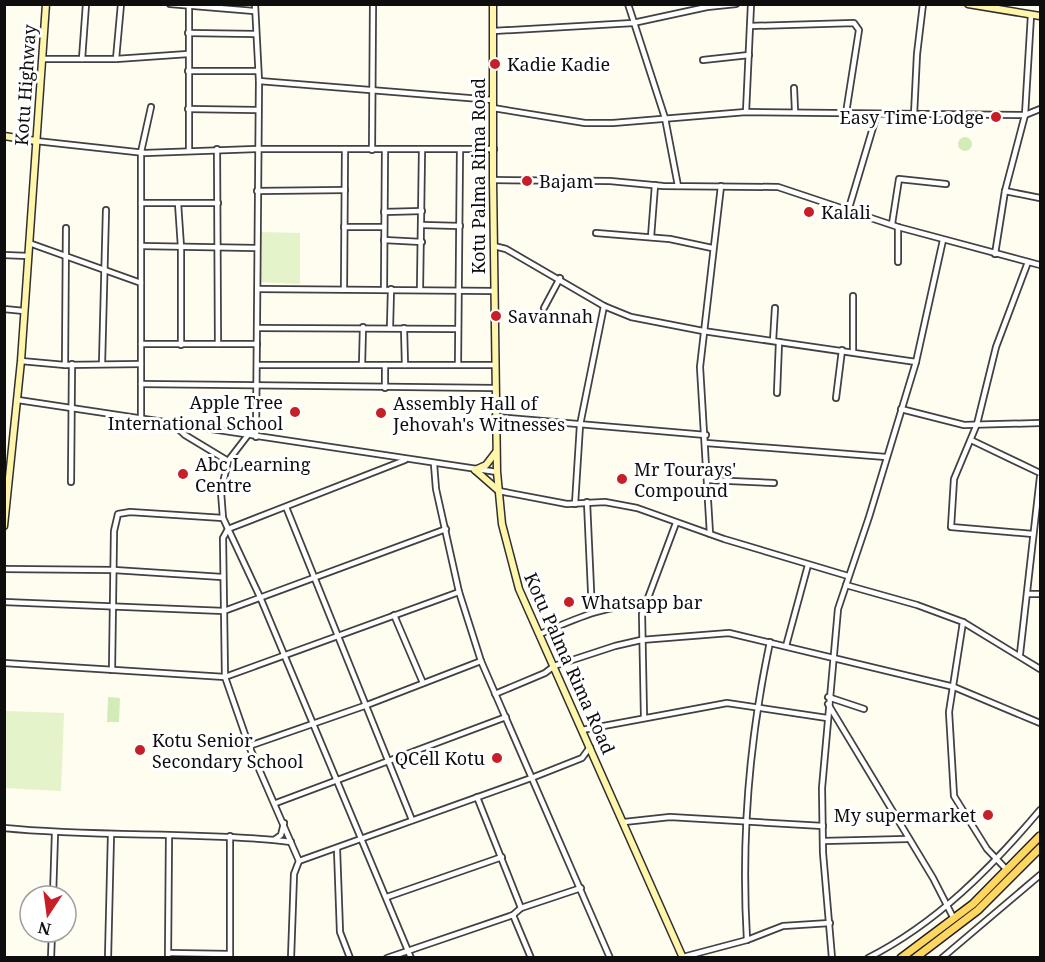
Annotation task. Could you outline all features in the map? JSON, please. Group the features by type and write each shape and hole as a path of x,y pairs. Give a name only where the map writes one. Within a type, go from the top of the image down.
{"main road":[{"path":"901,957 954,919 1008,871 1041,837"},
{"path":"915,957 978,910 1041,848"}],"street":[{"path":"82,59 86,4"},
{"path":"116,59 121,4"},
{"path":"170,4 254,11"},
{"path":"255,4 259,81 256,437"},
{"path":"372,150 373,4"},
{"name":"Kotu Palma Rima Road","path":"494,4 494,388 497,471 502,524 519,589 683,957"},
{"path":"628,4 665,118 678,186"},
{"path":"494,31 633,23 707,7 736,4"},
{"path":"746,112 751,4"},
{"path":"914,115 917,54 923,4"},
{"path":"968,4 1041,16"},
{"name":"Kotu Highway","path":"4,526 21,362 44,5"},
{"path":"189,6 189,151"},
{"path":"995,254 1005,191 1024,115 1031,15"},
{"path":"750,26 854,23 859,30 846,113"},
{"path":"188,33 255,34"},
{"path":"42,59 116,59 188,54"},
{"path":"703,60 749,55"},
{"path":"188,71 258,71"},
{"path":"259,81 493,100"},
{"path":"794,88 795,111"},
{"path":"141,418 141,152 151,107"},
{"path":"493,108 585,123 746,112 1024,115 1041,109"},
{"path":"188,109 258,110"},
{"path":"849,208 877,114"},
{"path":"4,136 141,152 217,149 460,150 494,148"},
{"path":"217,149 218,344"},
{"path":"344,289 345,149"},
{"path":"384,290 385,150"},
{"path":"420,289 423,225 422,150"},
{"path":"458,364 460,150"},
{"path":"892,224 899,178 946,184"},
{"path":"493,180 610,181 678,186 778,187 849,208 898,227 1041,265"},
{"path":"651,237 655,185"},
{"path":"710,534 706,435 700,367 721,186"},
{"path":"257,191 345,190"},
{"path":"1005,191 1041,198"},
{"path":"178,203 181,247 181,345"},
{"path":"141,204 218,203"},
{"path":"102,364 106,210"},
{"path":"384,212 422,211"},
{"path":"423,225 460,226"},
{"path":"344,226 384,227"},
{"path":"898,227 898,262"},
{"path":"65,365 66,228"},
{"path":"596,234 651,237 712,248"},
{"path":"384,240 422,242"},
{"path":"832,957 823,841 822,788 828,698 838,609 916,362 943,240"},
{"path":"29,243 141,283"},
{"path":"141,246 256,248"},
{"path":"494,246 506,249 560,278 604,306 651,322 916,362"},
{"path":"4,255 28,256"},
{"path":"1028,262 996,346 977,424 954,479 951,527 1033,534"},
{"path":"544,308 560,278"},
{"path":"258,289 494,291"},
{"path":"390,327 391,289"},
{"path":"853,296 853,352"},
{"path":"575,504 580,425 604,306"},
{"path":"772,341 775,308"},
{"path":"4,309 24,312"},
{"path":"362,365 363,327"},
{"path":"257,328 458,329"},
{"path":"404,328 405,365"},
{"path":"777,393 779,342"},
{"path":"141,344 257,345"},
{"path":"836,398 842,350"},
{"path":"21,362 65,365 141,364"},
{"path":"71,482 72,364"},
{"path":"257,365 495,365"},
{"path":"385,365 385,388"},
{"path":"141,384 494,388"},
{"path":"18,400 405,460 497,471"},
{"path":"901,409 964,425 1041,423"},
{"path":"495,417 706,435"},
{"path":"172,423 191,439 228,461"},
{"path":"248,435 228,461 221,492 223,518 260,597 311,724 362,838 411,957"},
{"path":"4,440 14,439"},
{"path":"971,440 1041,475 1020,654"},
{"path":"706,443 886,457"},
{"path":"475,470 486,465 497,452"},
{"path":"291,957 294,874 299,861 276,803 249,746 225,677 223,538 228,529 405,460"},
{"path":"434,464 436,489 459,592 481,661 534,777 610,957"},
{"path":"475,470 499,491 567,504 587,502 637,508 710,534 848,576"},
{"path":"708,480 774,483"},
{"path":"587,502 592,612"},
{"path":"286,507 412,820"},
{"path":"112,670 115,606 114,531 118,514 130,512 223,518"},
{"path":"644,717 641,640 645,605 676,523"},
{"path":"4,602 224,611 446,529"},
{"path":"786,646 807,565"},
{"path":"4,568 114,570 222,577"},
{"path":"846,585 917,604 963,622 1020,654 1041,669"},
{"path":"4,663 225,677 459,592"},
{"path":"1028,594 1041,594"},
{"path":"540,634 592,612 624,604 645,605"},
{"path":"394,615 423,683"},
{"path":"963,622 948,718 954,796 970,824 1008,871"},
{"path":"495,694 545,673 555,666 641,640 729,633 954,687 1041,723"},
{"path":"747,940 746,820 749,760 756,706 770,642"},
{"path":"249,746 367,705 481,661"},
{"path":"828,698 864,709"},
{"path":"582,730 727,703 827,718"},
{"path":"828,704 954,919"},
{"path":"276,803 506,717"},
{"path":"299,861 534,777 582,758 590,747"},
{"path":"477,796 521,908"},
{"path":"868,957 909,934 947,906 997,859 1041,810"},
{"path":"624,822 670,817 823,826"},
{"path":"274,840 280,835 284,823"},
{"path":"4,828 55,833 230,836 291,842"},
{"path":"53,884 55,833"},
{"path":"108,957 111,834"},
{"path":"169,836 169,955 230,956 230,836"},
{"path":"823,841 907,839"},
{"path":"337,849 340,932 350,957"},
{"path":"387,897 502,857"},
{"path":"942,957 973,935 1041,875"},
{"path":"387,957 513,915 521,908 581,888"},
{"path":"513,915 531,957"},
{"path":"683,957 747,940 783,926 830,923"}],"green space":[{"path":"962,137 968,137 972,144 968,151 962,151 958,147 958,141"},
{"path":"259,232 300,233 300,284 260,282"},
{"path":"108,697 120,698 119,722 107,722"},
{"path":"5,711 64,713 61,791 5,788"}],"place":[{"name":"Kadie Kadie","path":"495,64"},
{"name":"Easy Time Lodge","path":"996,117"},
{"name":"Bajam","path":"527,181"},
{"name":"Kalali","path":"809,212"},
{"name":"Savannah","path":"496,316"},
{"name":"Apple Tree International School","path":"295,412"},
{"name":"Assembly Hall of Jehovah's Witnesses","path":"381,413"},
{"name":"Abc Learning Centre","path":"183,474"},
{"name":"Mr Tourays' Compound","path":"622,479"},
{"name":"Whatsapp bar","path":"569,602"},
{"name":"Kotu Senior Secondary School","path":"140,750"},
{"name":"QCell Kotu","path":"497,758"},
{"name":"My supermarket","path":"988,815"}]}
